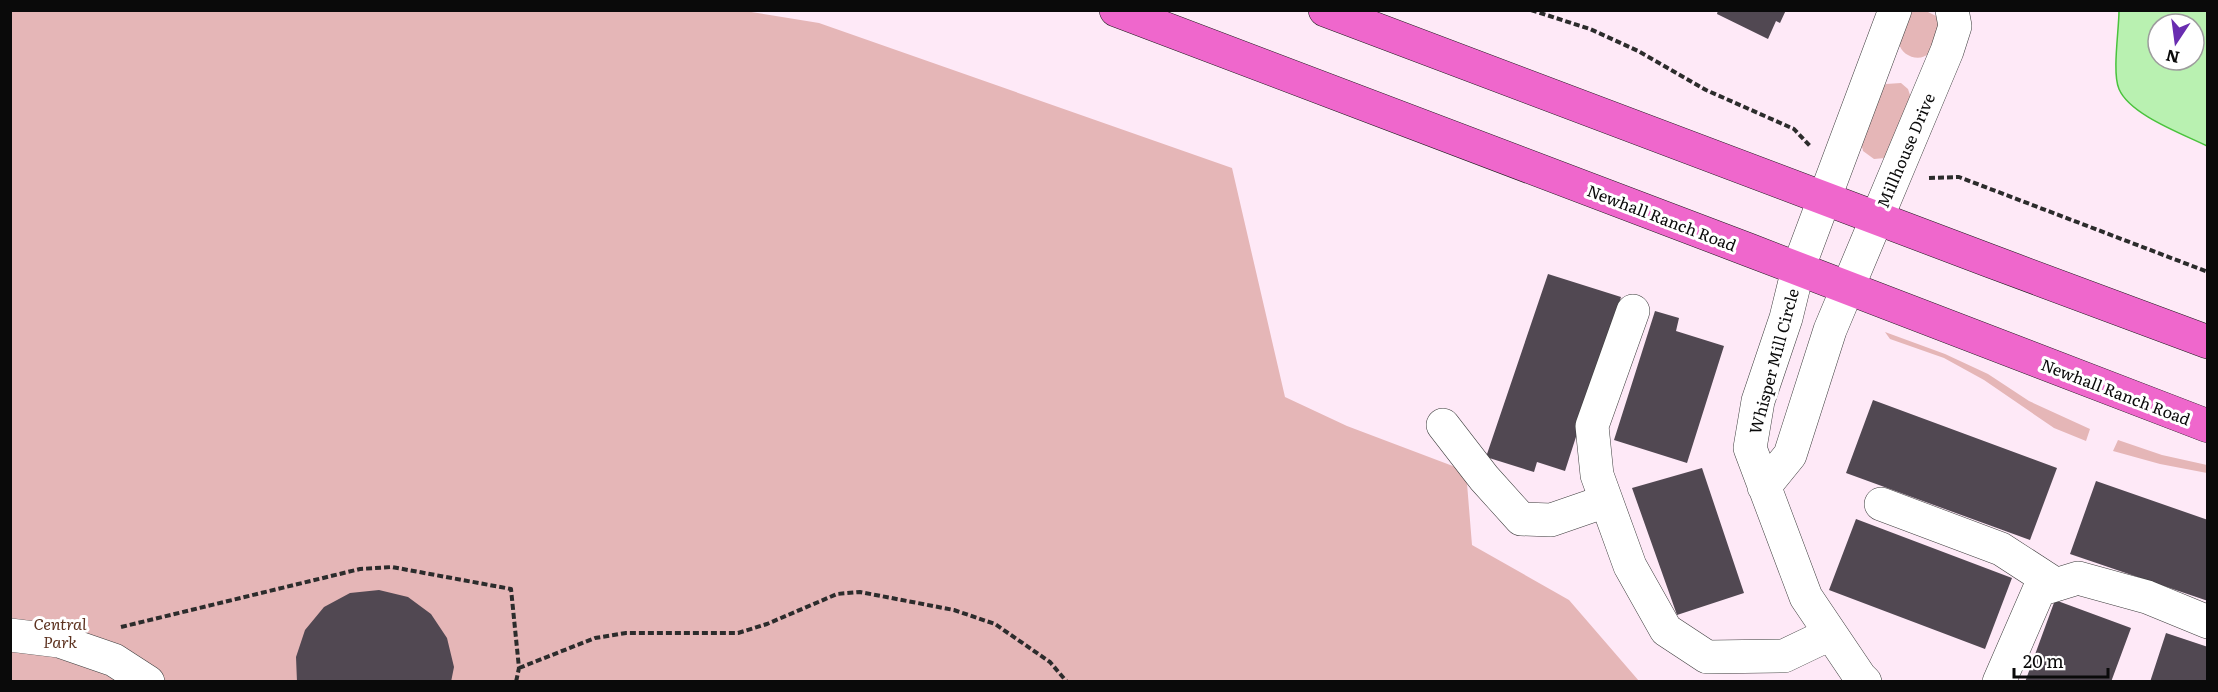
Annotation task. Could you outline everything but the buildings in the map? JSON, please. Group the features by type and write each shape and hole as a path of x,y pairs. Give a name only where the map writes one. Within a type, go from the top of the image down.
{"main road":[{"name":"Newhall Ranch Road","path":"1116,10 2208,426"},
{"path":"1325,10 1825,200 2208,342"}],"street":[{"path":"1798,269 1895,10"},
{"name":"Millhouse Drive","path":"1847,288 1947,51 1955,26 1952,10"},
{"name":"Whisper Mill Circle","path":"1798,269 1786,318 1758,401 1750,448 1806,597 1865,681"},
{"path":"1764,486 1790,454 1818,364 1847,288"},
{"path":"1633,311 1592,426 1597,475 1630,566 1666,630 1707,657 1784,656 1830,634"},
{"path":"1443,425 1484,478 1521,519 1551,520 1606,501"},
{"path":"1881,504 2001,549 2055,584"},
{"path":"1999,681 2039,590 2055,584 2078,578 2147,597 2208,622"},
{"path":"10,635 59,641 114,660 148,681"}],"path":[{"path":"1531,10 1590,29 1638,51 1706,90 1794,129 1814,152"},
{"path":"1928,178 1959,177 2208,272"},
{"path":"117,628 360,569 392,567 511,589 519,668 516,681"},
{"path":"519,668 596,638 626,633 738,633 767,624 837,594 860,592 954,610 996,624 1050,662 1067,681"}],"green space":[{"name":"Central Park","path":"10,11 745,11 819,23 1232,168 1285,397 1347,426 1466,471 1472,545 1569,600 1639,681 11,681"},
{"path":"1926,11 1936,16 1939,26 1934,44 1925,56 1911,57 1900,48 1901,31 1911,12"},
{"path":"1901,83 1908,89 1912,101 1885,158 1874,159 1863,151 1861,142 1878,91 1886,84"},
{"path":"1885,332 1945,354 1988,374 2029,401 2090,429 2086,441 2054,428 1984,380 1944,358 1890,339"},
{"path":"2118,440 2162,455 2207,465 2207,473 2160,464 2113,451"}],"shaded area":[{"path":"2119,11 2207,11 2207,146 2158,123 2125,98 2117,82 2116,51"}]}
